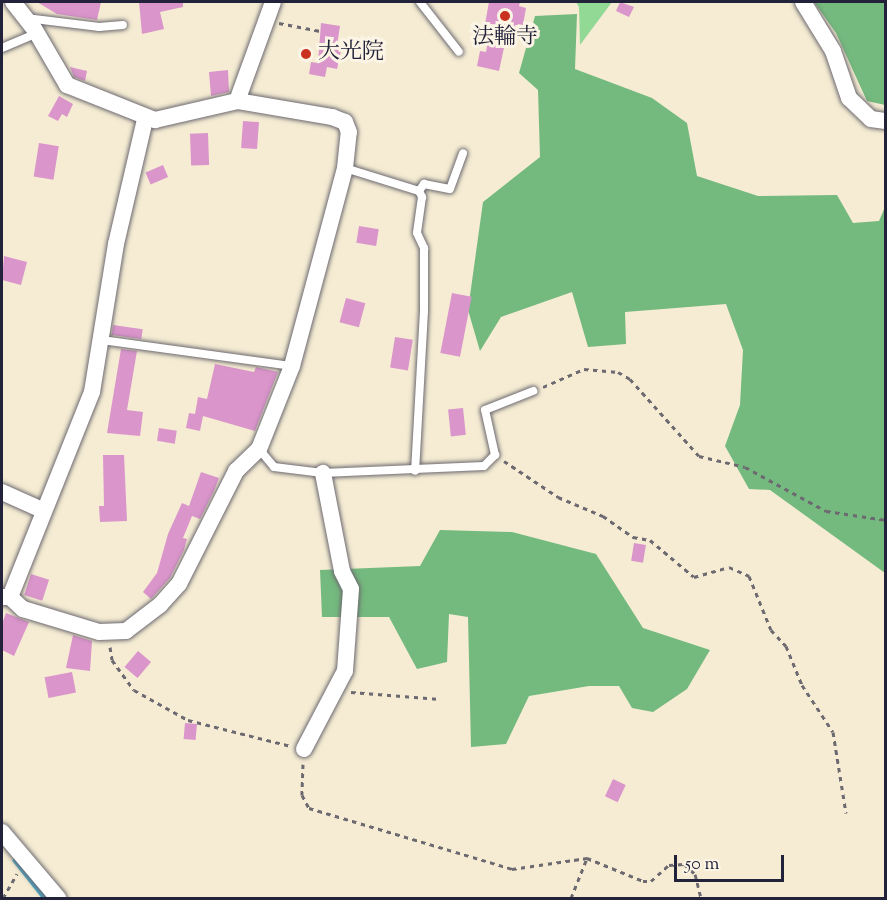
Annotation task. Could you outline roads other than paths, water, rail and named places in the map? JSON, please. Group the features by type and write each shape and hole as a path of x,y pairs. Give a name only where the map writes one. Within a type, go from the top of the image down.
{"street":[{"path":"13,2 38,33 67,85 145,119 237,101 332,117 345,122 350,132 345,168 292,366 259,449 236,471 179,584 126,631 107,634 23,609 6,597 92,392 116,244 145,119"},
{"path":"237,101 273,2"},
{"path":"803,2 832,51 849,98 872,118 885,121"},
{"path":"304,749 338,691 345,671 351,589 342,571 323,473"},
{"path":"2,492 42,510"},
{"path":"2,832 22,864 58,898"}],"lane":[{"path":"420,2 459,52"},
{"path":"26,18 99,27 123,25"},
{"path":"2,48 38,33"},
{"path":"414,471 424,311 424,248 417,233 419,191 424,184 450,189 463,153"},
{"path":"345,168 419,191"},
{"path":"102,340 292,366"},
{"path":"259,449 274,467 323,473 414,471 484,466 495,456 485,410 534,391"}],"waterway":[{"path":"15,860 45,898"}],"place":[{"name":"法輪寺","path":"505,16"},
{"name":"大光院","path":"306,54"}]}
